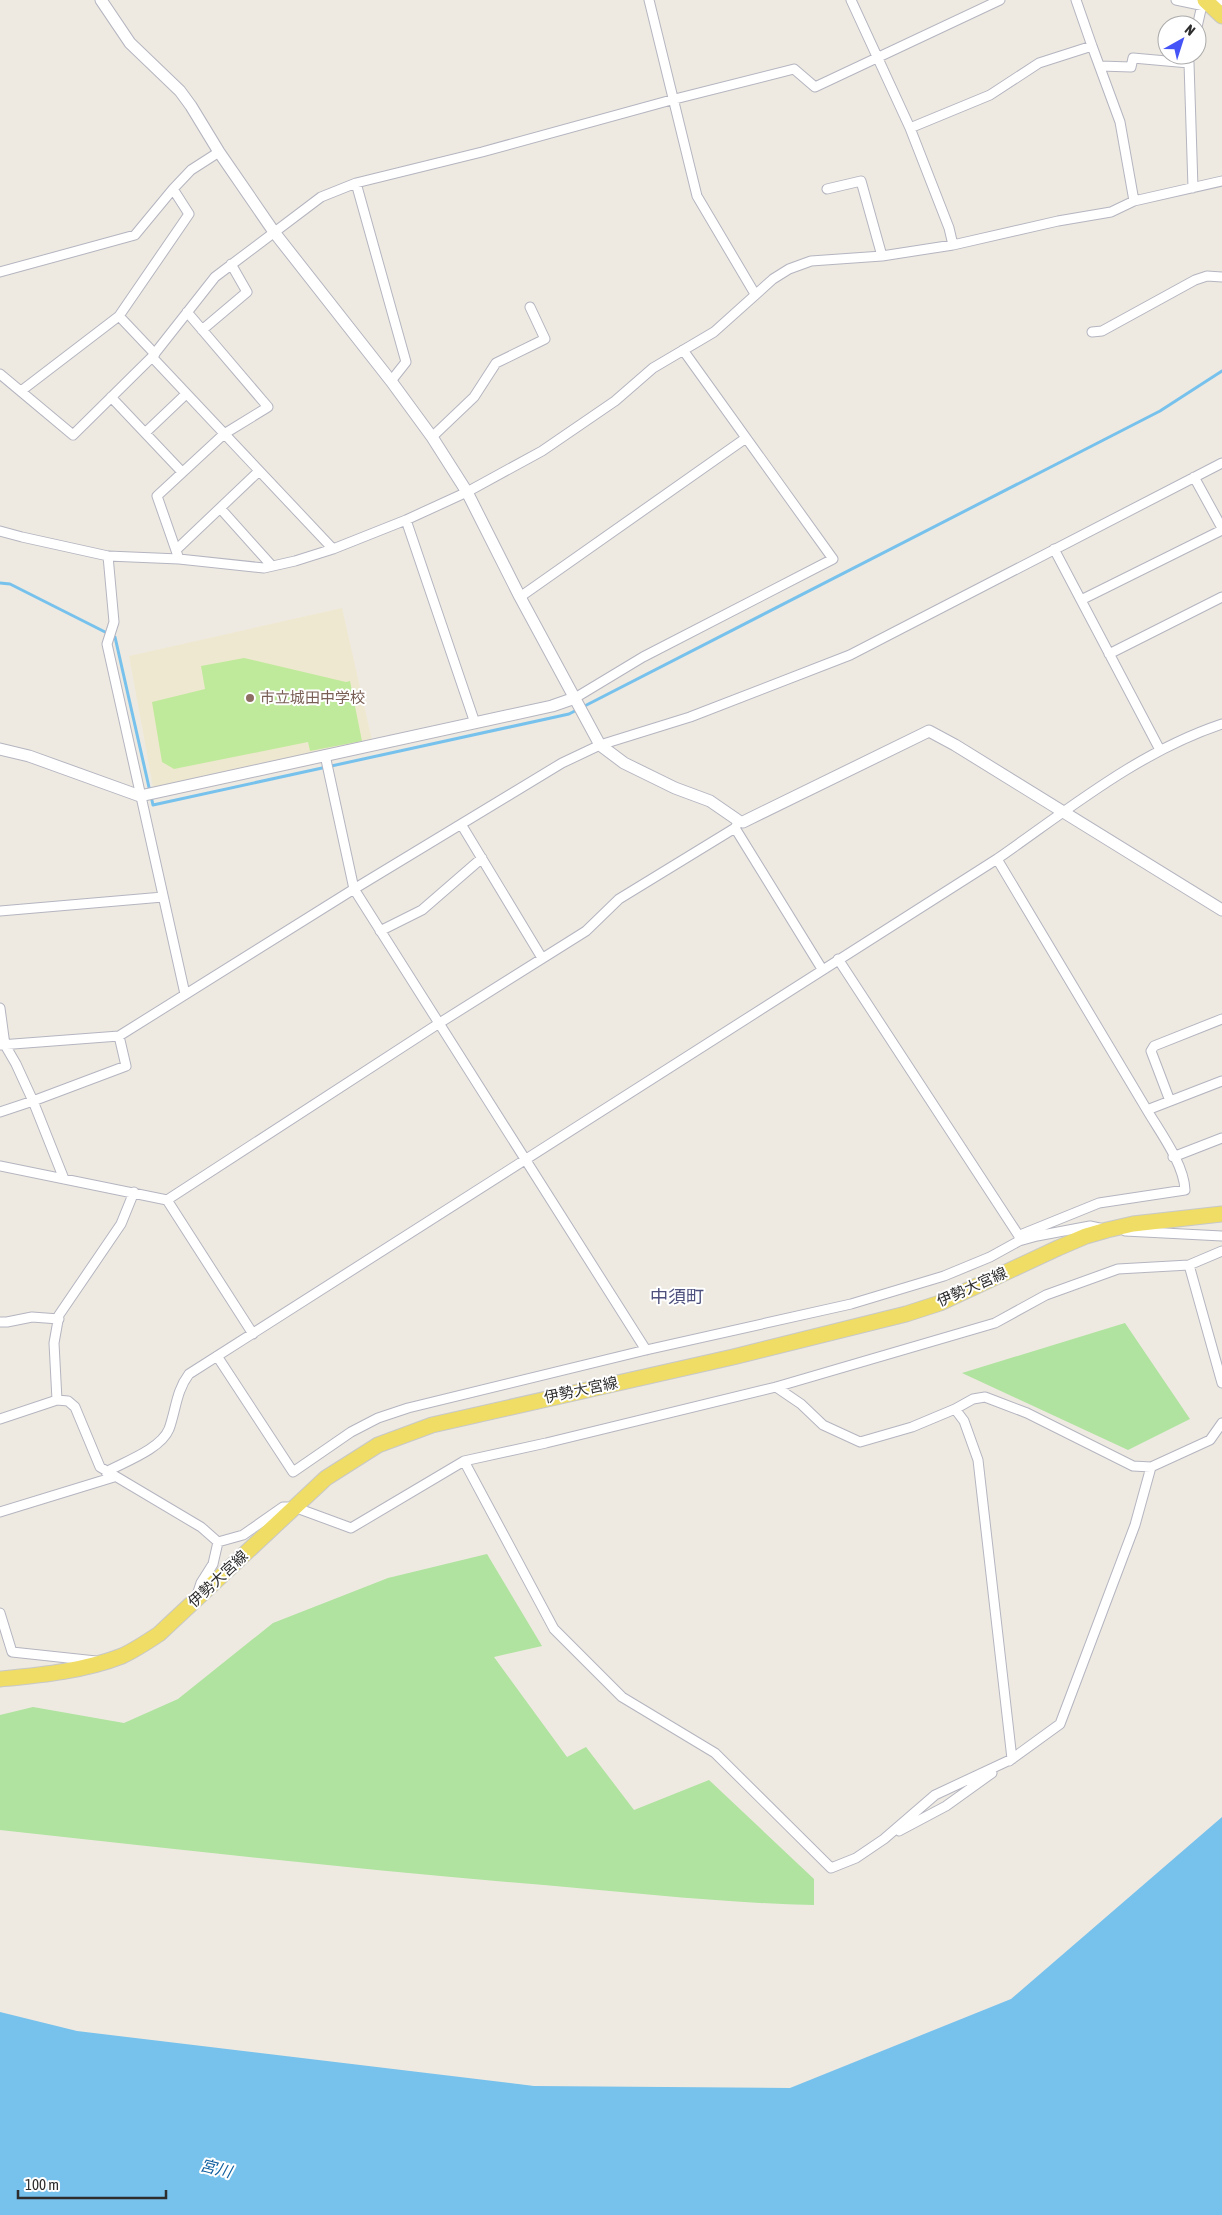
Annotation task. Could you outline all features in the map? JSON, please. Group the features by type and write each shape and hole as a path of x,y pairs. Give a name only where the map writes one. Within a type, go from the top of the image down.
{"main road":[{"name":"伊勢大宮線","path":"0,1679 48,1674 105,1662 123,1655 159,1634 326,1478 378,1445 432,1425 733,1357 906,1314 940,1303 1058,1248 1086,1236 1107,1230 1133,1224 1222,1214"}],"street":[{"path":"101,0 130,44 180,91 274,232 392,381 432,437 467,492 520,598 600,745 624,763 675,788 710,802 737,825 822,969"},
{"path":"649,0 675,99 697,196 755,294"},
{"path":"851,0 910,128 949,228 953,245"},
{"path":"0,374 73,435 153,356 215,277 321,196 356,183 482,152 675,99 794,69 815,87 1000,0"},
{"path":"1076,0 1120,122 1134,201"},
{"path":"1176,0 1213,6"},
{"path":"910,128 990,95 1039,63 1092,46"},
{"path":"1100,66 1131,67 1133,58 1157,58"},
{"path":"1190,65 1193,188"},
{"path":"0,272 135,235 191,170 219,152"},
{"path":"827,188 861,181 882,256"},
{"path":"0,531 22,538 108,556 264,568 295,561 333,549 406,520 467,492 542,451 615,401 653,368 714,332 773,279 790,269 812,261 882,256 953,245 1058,221 1111,212 1134,201 1222,181"},
{"path":"356,183 406,362 392,381"},
{"path":"21,391 119,316 189,214 173,189"},
{"path":"202,330 248,292 231,264"},
{"path":"1092,332 1102,331 1195,280 1207,276 1222,277"},
{"path":"432,437 474,397 496,363 545,339 530,307"},
{"path":"179,560 157,496 224,434 268,407 187,312"},
{"path":"119,316 186,394 333,549"},
{"path":"0,748 29,756 141,796 326,758 576,701 643,657 833,559 683,350"},
{"path":"145,433 186,394"},
{"path":"111,398 182,472"},
{"path":"520,598 746,438"},
{"path":"2,1045 119,1036 354,889 562,763 600,745 690,717 850,656 1054,548 1222,463"},
{"path":"176,550 259,471"},
{"path":"1081,600 1222,529 1194,477"},
{"path":"220,508 272,566"},
{"path":"406,520 475,723"},
{"path":"1054,548 1160,750"},
{"path":"108,556 114,622 107,644 185,994"},
{"path":"1109,654 1222,597"},
{"path":"106,1472 157,1444 168,1430 182,1384 189,1374 997,859 1114,778 1160,750 1195,733 1222,724"},
{"path":"167,1200 438,1024 586,931 619,899 737,825 929,731 956,745 1222,910"},
{"path":"326,758 354,889 646,1350"},
{"path":"461,824 542,958"},
{"path":"380,931 422,910 482,858"},
{"path":"218,1356 293,1472 351,1432 378,1418 417,1406 646,1350 851,1304 944,1276 990,1257 1019,1239 1099,1203 1185,1190 1185,1182 1173,1156 1147,1110 997,859"},
{"path":"0,911 163,898"},
{"path":"838,959 1019,1239"},
{"path":"0,1008 2,1045 16,1064 64,1179"},
{"path":"1170,1101 1151,1051 1154,1046 1222,1019"},
{"path":"0,1112 126,1066 119,1036"},
{"path":"1147,1110 1222,1081"},
{"path":"1173,1156 1222,1138"},
{"path":"0,1166 167,1200 253,1334"},
{"path":"57,1400 54,1343 59,1319 121,1224 134,1192"},
{"path":"1019,1239 1090,1226 1107,1230 1222,1236"},
{"path":"218,1542 243,1535 283,1507 294,1507 352,1528 464,1461 776,1387 995,1323 1046,1295 1118,1269 1189,1265 1222,1251"},
{"path":"1189,1265 1222,1383"},
{"path":"0,1322 32,1317 59,1319"},
{"path":"776,1387 801,1404 823,1425 860,1442 912,1427 955,1409 973,1399 985,1397 1027,1413 1133,1466 1151,1467 1210,1440 1222,1423"},
{"path":"0,1419 57,1400 68,1401 75,1407 100,1467 201,1527 218,1542"},
{"path":"955,1409 964,1421 978,1460 1012,1759"},
{"path":"464,1461 554,1629 622,1697 715,1754 831,1868 856,1858 884,1839 946,1806 1060,1724 1135,1525 1151,1467"},
{"path":"0,1512 114,1477"},
{"path":"195,1600 201,1583 213,1564 218,1542"},
{"path":"0,1613 12,1652 105,1662"},
{"path":"884,1839 935,1795 1012,1759"}],"shaded area":[{"name":"市立城田中学校","path":"342,608 372,740 153,787 129,656"}],"green space":[{"path":"244,658 346,682 350,681 362,741 310,751 308,742 174,769 162,762 152,702 205,689 201,666"},
{"path":"1125,1323 1190,1419 1128,1450 962,1373"},
{"path":"487,1554 542,1646 494,1657 567,1757 586,1747 634,1810 709,1780 814,1879 814,1905 679,1897 408,1873 0,1830 0,1715 33,1707 124,1723 178,1699 273,1623 388,1578"}],"water":[{"name":"宮川","path":"1222,1817 1222,2215 0,2215 0,2012 77,2031 534,2086 790,2088 1011,1999"}],"waterway":[{"path":"0,583 10,584 115,637 153,805 569,714 1160,411 1222,371"}],"place":[{"name":"市立城田中学校","path":"250,698"}],"district":[{"name":"中須町","path":"677,1297"}]}
